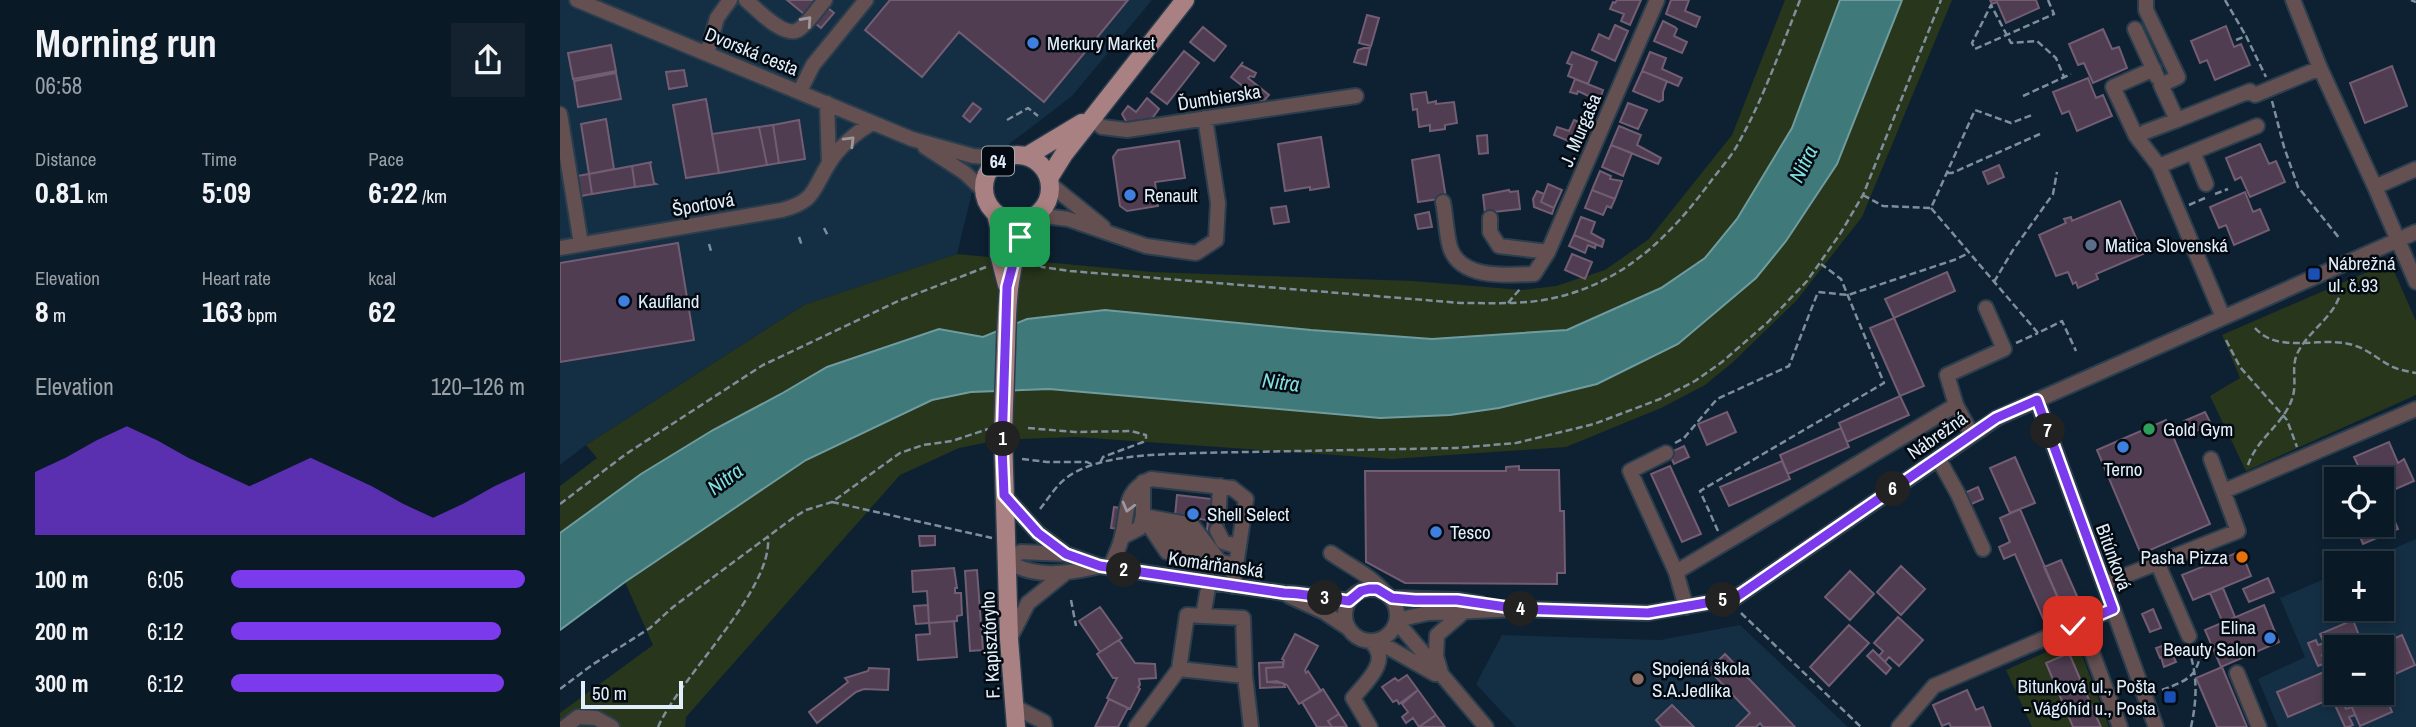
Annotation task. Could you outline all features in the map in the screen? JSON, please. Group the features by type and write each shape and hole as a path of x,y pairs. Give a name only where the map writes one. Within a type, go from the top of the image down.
{"main road":[{"name":"64","path":"1006,560 1004,495 996,432 1007,287 1020,237 1033,217 1048,202 1050,181 1064,154 1185,0"},
{"name":"64","path":"1027,156 1091,118"},
{"name":"64","path":"1007,287 999,254 996,213 987,201 984,191 988,172 1002,158 1017,154 1027,156 1043,166 1050,181"},
{"path":"996,213 1012,220 1033,217"},
{"name":"F. Kapisztóryho","path":"1006,560 1016,727"}],"street":[{"name":"Dvorská cesta","path":"577,0 912,139 973,156 1002,158"},
{"path":"707,54 717,18 730,0"},
{"path":"755,3 778,27 786,32 793,32 800,29 825,0"},
{"path":"800,91 813,65 866,0"},
{"name":"J. Murgaša","path":"1443,202 1451,250 1466,267 1493,275 1534,274 1548,252 1657,0"},
{"path":"2146,0 2147,10 2178,77 2161,85"},
{"path":"2293,0 2320,68 2416,282"},
{"path":"2135,29 2177,120"},
{"path":"2145,132 2250,91 2255,95 2320,68"},
{"path":"2154,69 2113,87 2136,136 2159,166 2223,317"},
{"name":"Ďumbierska","path":"1091,118 1102,127 1127,130 1356,96"},
{"name":"Športová","path":"827,103 828,163"},
{"path":"560,114 581,244"},
{"path":"1033,217 1068,219 1146,247 1196,253 1216,240 1219,203 1205,118"},
{"name":"Športová","path":"560,248 802,205 817,187 828,163 858,133 873,123"},
{"path":"2159,166 2257,125"},
{"name":"Dvorská cesta","path":"912,139 965,173 984,191"},
{"path":"2193,152 2206,184"},
{"path":"2375,187 2416,169"},
{"path":"1050,181 1110,232"},
{"path":"560,210 575,207"},
{"path":"1490,218 1490,232 1499,246 1548,252"},
{"name":"Nábrežná","path":"1397,621 1428,613 1520,609 1648,613 1735,598 1996,418 2416,232"},
{"path":"1972,435 1956,405 1947,375 2004,349 1986,308"},
{"name":"Bitúnková","path":"2037,400 2156,727"},
{"path":"1676,572 1956,405"},
{"path":"2224,491 2416,409"},
{"path":"1666,453 1630,471 1676,572 1686,607"},
{"path":"1938,458 1983,549"},
{"path":"2104,584 2238,531 2211,459"},
{"path":"1105,567 1122,537 1127,499 1143,482 1151,478 1220,486 1232,488 1246,499 1233,586"},
{"path":"1122,537 1140,528 1143,516 1143,482"},
{"path":"1219,507 1220,486"},
{"path":"1004,495 1038,533 1066,554"},
{"path":"1143,516 1192,525 1220,562"},
{"path":"1143,516 1167,552 1236,565"},
{"path":"1161,520 1184,555"},
{"path":"1177,522 1204,559"},
{"path":"1217,530 1223,542 1239,547"},
{"path":"1021,552 1066,554 1105,567 1064,574 1019,570 1006,560 1021,552"},
{"path":"1331,553 1375,580 1388,595"},
{"path":"2157,562 2192,636"},
{"name":"Komárňanská","path":"1105,567 1284,593 1310,594 1328,599 1351,598 1369,589 1388,595 1398,612 1397,621 1442,678 1486,727"},
{"path":"1348,628 1345,614 1351,598 1352,568"},
{"path":"1009,639 1028,603 1064,574"},
{"path":"1203,616 1209,583"},
{"name":"Komárňanská","path":"1284,593 1324,612 1348,628 1357,638 1374,641 1442,678"},
{"name":"Nábrežná","path":"1388,595 1457,600 1520,609"},
{"path":"1899,727 1934,686 2113,609"},
{"path":"1442,678 1436,656 1437,635 1465,611"},
{"path":"1136,727 1179,670 1187,615 1243,618 1245,676 1251,727"},
{"path":"1370,727 1353,698 1379,664 1380,655 1374,641 1390,634 1397,621"},
{"path":"2081,623 2120,727"},
{"path":"1179,670 1245,676"},
{"path":"2237,673 2259,727"},
{"path":"1015,707 1044,722 1045,727"},
{"path":"565,727 578,717 596,718 612,727"}],"path":[{"path":"1024,257 1042,267 1070,271 1433,301 1508,303 1564,296 1634,264 1668,233 1696,202 1738,145 1764,90 1800,0"},
{"path":"1040,509 1063,480 1100,463 1195,453 1457,449 1516,443 1546,437 1629,411 1695,380 1722,362 1768,322 1821,264 1863,195 1941,0"},
{"path":"2048,0 2054,14 2006,36 1975,49 1972,43 1991,5 2006,36 2011,43 2037,41 2056,58 2064,77"},
{"path":"2225,0 2246,36 2269,89 2298,187 2340,240"},
{"path":"2236,40 2246,36"},
{"path":"2023,96 2071,74"},
{"path":"1007,120 1028,108 1038,116"},
{"path":"1931,208 1975,110 2011,123 2032,115"},
{"path":"1947,173 2040,134"},
{"path":"1994,282 2053,194 2057,172"},
{"path":"2178,210 2228,189"},
{"path":"1863,195 1883,206 1931,208 2038,333"},
{"path":"824,228 828,236"},
{"path":"799,237 802,246"},
{"path":"709,244 711,251"},
{"path":"1666,453 1672,444 1684,438 1717,398 1789,366 1818,292 1848,295 1941,265 1969,253"},
{"path":"1720,535 1700,491 1884,383 1841,279 1821,264"},
{"path":"560,504 626,454 762,365 898,301 990,266"},
{"path":"2244,482 2255,447 2291,402 2295,358 2305,342 2332,313 2341,291"},
{"path":"2004,349 2062,321 2076,351"},
{"path":"2255,328 2269,339 2279,342 2355,345 2392,367 2416,373"},
{"path":"2226,340 2240,367 2287,420 2299,451 2298,459"},
{"path":"1028,428 1075,432 1131,431 1146,435 1143,442 1103,457 1100,463"},
{"path":"560,689 650,628 673,607 806,510 831,502 900,453 923,445 952,442 996,432"},
{"path":"1022,459 1087,462 1093,465"},
{"path":"831,502 990,537"},
{"path":"658,727 669,707 746,599 762,569 768,537"},
{"path":"1071,600 1076,626"},
{"path":"1741,613 1861,727"},
{"path":"2191,727 2196,703 2192,636"},
{"path":"2162,690 2186,681 2195,673 2201,657 2192,636"}],"shaded area":[{"path":"560,0 1152,0 1072,96 978,168 957,254 804,305 586,445 560,465"},
{"path":"1785,0 1840,0 1792,128 1737,219 1705,258 1661,288 1567,330 1432,339 1105,310 1027,319 983,337 939,329 827,367 713,430 641,474 560,533 560,486 597,458 586,445 804,305 957,254 1152,272 1413,281 1522,290 1556,286 1605,270 1649,239 1732,135"},
{"path":"1902,0 1952,0 1862,217 1796,301 1732,363 1705,385 1661,408 1566,447 1392,459 1076,437 999,440 959,448 900,475 686,717 685,727 560,727 560,713 653,645 625,582 806,460 932,400 971,392 1049,389 1380,418 1450,415 1499,408 1597,384 1808,210 1837,164"},
{"path":"2390,262 2416,321 2416,395 2246,471 2210,396 2240,378 2222,335"},
{"path":"2416,539 2416,727 2278,727 2258,679 2305,657 2280,598 2324,579 2324,621 2394,621 2394,551 2388,551"},
{"name":"Spojená škola S.A.Jedlíka","path":"1740,625 1848,727 1516,727 1476,684 1502,635 1660,640"},
{"path":"2076,639 2109,727 2032,727 2006,670"}],"water":[{"name":"Nitra","path":"1840,0 1902,0 1837,164 1786,241 1756,278 1678,344 1597,384 1499,408 1450,415 1380,418 1049,389 971,392 932,400 806,460 625,582 560,630 560,533 641,474 713,430 827,367 939,329 983,337 1027,319 1105,310 1432,339 1567,330 1661,288 1705,258 1737,219 1792,128"}],"building":[{"path":"787,0 818,0 834,13 821,28"},
{"name":"Merkury Market","path":"890,0 1128,0 1044,102 959,32 922,77 865,30"},
{"path":"1617,0 1641,0 1630,25 1621,21 1624,14 1610,9"},
{"path":"1671,0 1689,0 1685,11 1700,17 1696,27 1666,14"},
{"path":"1990,0 2036,0 2039,8 2006,23 1997,2 1992,4"},
{"path":"1367,15 1379,18 1371,46 1359,43"},
{"path":"1663,21 1677,29 1674,36 1687,42 1682,53 1654,41"},
{"path":"1615,25 1628,31 1615,61 1592,50 1599,34 1609,39"},
{"path":"2226,26 2234,47 2241,44 2250,65 2215,80 2207,60 2200,63 2191,41"},
{"path":"1203,27 1226,46 1214,61 1190,42"},
{"path":"2103,29 2112,49 2119,47 2127,68 2093,83 2084,63 2078,65 2069,44"},
{"path":"611,45 616,71 573,79 568,53"},
{"path":"1370,48 1366,65 1354,62 1358,50"},
{"path":"1184,51 1199,63 1167,104 1151,92"},
{"path":"1572,52 1597,62 1588,84 1568,76 1572,65 1567,63"},
{"path":"1650,52 1666,58 1662,69 1682,78 1678,86 1642,71"},
{"path":"1243,62 1241,65 1256,73 1254,77 1248,78 1269,95 1263,102 1231,77"},
{"path":"2392,66 2407,106 2365,123 2350,83"},
{"path":"684,70 687,86 669,89 666,72"},
{"path":"1642,71 1667,81 1663,100 1659,102 1633,91"},
{"path":"616,73 621,99 578,107 574,81"},
{"path":"2088,78 2096,98 2103,95 2112,116 2077,131 2069,111 2062,114 2053,92"},
{"path":"1575,79 1603,90 1599,101 1578,91 1577,94 1570,92"},
{"path":"1426,92 1428,103 1454,102 1457,123 1445,125 1445,129 1430,131 1430,125 1419,127 1417,109 1413,110 1411,94"},
{"path":"1147,98 1159,109 1151,120 1127,123 1122,114 1128,106 1136,112"},
{"path":"706,99 719,173 686,178 673,105"},
{"path":"973,103 981,109 970,122 963,116"},
{"path":"1628,103 1647,110 1638,129 1620,122"},
{"path":"606,119 614,169 589,174 581,124"},
{"path":"799,120 805,159 779,163 773,125"},
{"path":"1574,120 1588,126 1580,146 1554,135 1557,127 1569,131"},
{"path":"773,125 779,163 767,165 759,127"},
{"path":"1619,126 1641,135 1637,145 1661,158 1658,164 1611,145"},
{"path":"759,127 767,165 719,173 712,134"},
{"path":"1487,135 1488,153 1479,154 1477,136"},
{"path":"1321,137 1329,187 1285,191 1278,144"},
{"path":"1179,141 1185,178 1155,182 1158,206 1127,211 1120,206 1113,157 1118,150"},
{"path":"2260,144 2269,164 2276,161 2285,182 2250,197 2241,177 2235,180 2226,158"},
{"path":"1611,145 1632,153 1623,176 1602,167"},
{"path":"1439,155 1446,198 1418,202 1412,160"},
{"path":"652,162 650,163 656,184 635,187 632,166"},
{"path":"1999,165 2004,177 1988,184 1983,172"},
{"path":"632,166 635,187 592,194 589,174"},
{"path":"1600,171 1611,176 1610,179 1622,181 1615,199 1592,190"},
{"path":"589,174 592,194 581,196 577,176"},
{"path":"1548,184 1562,190 1554,208 1541,202"},
{"path":"1592,190 1615,199 1611,208 1607,206 1603,215 1585,208"},
{"path":"1518,191 1520,209 1485,213 1483,195"},
{"path":"1537,191 1544,194 1541,202 1554,208 1552,214 1534,207 1533,199"},
{"path":"2245,192 2253,212 2260,209 2269,230 2234,245 2226,225 2219,228 2210,207"},
{"name":"Matica Slovenská","path":"2120,201 2143,254 2096,274 2098,279 2078,288 2076,282 2073,284 2068,272 2056,276 2039,235 2066,223 2064,219 2071,217 2072,221"},
{"path":"1286,206 1289,222 1274,224 1271,208"},
{"path":"1429,212 1432,227 1418,229 1415,215"},
{"path":"1581,217 1595,222 1591,233 1604,240 1602,247 1574,235"},
{"path":"1574,235 1596,244 1595,248 1588,245 1585,253 1569,246"},
{"name":"Kaufland","path":"678,243 694,340 560,362 560,263"},
{"path":"1572,254 1592,262 1585,279 1565,270"},
{"path":"1947,272 1955,291 1894,318 1885,299"},
{"path":"1894,318 1924,386 1900,396 1870,328"},
{"path":"1900,396 1909,415 1847,442 1839,423"},
{"path":"1727,412 1736,432 1707,445 1698,424"},
{"path":"2205,412 2211,424 2190,434 2184,421"},
{"path":"2166,420 2210,524 2141,554 2097,450"},
{"path":"1841,428 1849,447 1788,474 1780,455"},
{"path":"2389,442 2398,463 2404,459 2414,481 2394,490 2394,467 2359,467 2354,457"},
{"path":"1684,446 1689,457 1674,464 1669,453"},
{"path":"2015,457 2035,503 2010,513 1990,468"},
{"path":"1782,461 1790,479 1729,506 1720,487"},
{"path":"1519,466 1519,470 1559,470 1560,511 1564,511 1565,573 1557,573 1557,584 1405,583 1366,562 1365,471 1506,471 1506,467"},
{"path":"1670,466 1701,534 1682,542 1651,474"},
{"path":"1978,487 1983,499 1967,506 1962,494"},
{"path":"1177,495 1212,499 1211,505 1225,507 1223,531 1207,530 1208,520 1175,516"},
{"path":"1114,507 1135,510 1132,531 1111,528"},
{"path":"2020,509 2065,614 2045,623 2015,554 2004,559 1999,547 2010,542 2000,518"},
{"path":"919,536 935,536 935,545 920,546"},
{"path":"2360,537 2379,537 2363,544"},
{"path":"2241,551 2251,576 2193,600 2182,575"},
{"path":"2061,560 2077,596 2060,603 2044,567"},
{"path":"1901,566 1925,589 1901,615 1877,592"},
{"path":"954,568 957,588 955,593 961,593 962,615 957,616 957,621 929,623 927,591 913,592 912,571"},
{"path":"977,570 983,650 970,651 965,571"},
{"path":"1850,571 1874,594 1850,620 1825,597"},
{"path":"2268,578 2274,592 2249,602 2243,589"},
{"path":"2223,588 2235,617 2223,623 2210,593"},
{"path":"928,605 929,623 916,624 914,606"},
{"path":"2264,605 2279,642 2221,667 2205,630"},
{"path":"1100,607 1122,638 1100,652 1079,621"},
{"path":"2153,609 2161,628 2150,632 2142,614"},
{"path":"1898,617 1923,640 1899,666 1889,657 1885,662 1879,656 1883,651 1874,643"},
{"path":"954,621 957,657 918,660 916,635 930,634 929,623"},
{"path":"2353,621 2359,635 2324,635 2324,643 2320,634"},
{"path":"1849,625 1869,643 1829,686 1810,667"},
{"path":"1295,634 1318,646 1305,670 1321,691 1299,704 1287,685 1277,681 1267,682 1266,668 1283,667 1282,659"},
{"path":"2402,635 2415,665 2394,675 2394,638"},
{"path":"1119,640 1135,663 1155,664 1156,678 1139,679 1140,689 1130,709 1107,698 1117,678 1113,678 1097,654"},
{"path":"2316,640 2318,645 2324,643 2324,664 2318,666 2308,643"},
{"path":"2168,644 2171,653 2160,658 2156,648"},
{"path":"1873,650 1891,668 1886,674 1867,656"},
{"path":"2069,653 2101,727 2073,727 2046,663"},
{"path":"2172,653 2176,662 2164,667 2161,657"},
{"path":"1725,654 1795,727 1763,727 1760,723 1756,727 1736,727 1750,713 1709,670"},
{"path":"1283,662 1283,667 1266,668 1267,682 1283,683 1285,687 1260,688 1259,663"},
{"path":"2222,667 2247,727 2217,727 2196,678"},
{"path":"869,668 889,669 888,690 864,689 856,692 817,723 809,712 848,682 845,678 868,671"},
{"path":"2324,672 2324,702 2288,717 2277,692"},
{"path":"1407,675 1418,690 1399,704 1397,700 1393,702 1382,687 1395,678 1398,681"},
{"path":"1323,689 1339,714 1328,721 1332,727 1317,727 1302,702"},
{"path":"1418,690 1436,715 1419,727 1413,718 1406,723 1402,717 1408,712 1402,704"},
{"path":"1967,690 1976,710 1983,707 1991,727 1951,727 1949,723 1942,726 1933,705"},
{"path":"1109,699 1128,708 1118,727 1095,727"},
{"path":"1672,705 1694,727 1662,727 1656,720"},
{"path":"2335,705 2344,705 2346,709 2352,707 2355,715 2349,717 2353,725 2345,727"},
{"path":"2351,705 2389,705 2392,712 2360,726"},
{"path":"1339,714 1347,727 1332,727 1328,721"},
{"path":"1436,715 1445,727 1419,727"}],"place":[{"name":"Merkury Market","path":"1033,43"},
{"name":"Renault","path":"1130,195"},
{"name":"Matica Slovenská","path":"2091,245"},
{"name":"Nábrežná ul. č.93","path":"2314,274"},
{"name":"Kaufland","path":"624,301"},
{"name":"Gold Gym","path":"2149,429"},
{"name":"Terno","path":"2123,447"},
{"name":"Shell Select","path":"1193,514"},
{"name":"Tesco","path":"1436,532"},
{"name":"Pasha Pizza","path":"2242,557"},
{"name":"Elina Beauty Salon","path":"2270,638"},
{"name":"Spojená škola S.A.Jedlíka","path":"1638,679"},
{"name":"Bitunková ul., Pošta - Vágóhíd u., Posta","path":"2170,697"}],"route":[{"path":"1020,237 1007,287 1002,447 1004,495 1038,533 1066,554 1100,566 1349,601 1361,591 1377,589 1392,598 1457,600 1520,609 1648,613 1686,607 1735,598 1996,418 2037,400 2113,609 2073,626"}]}
